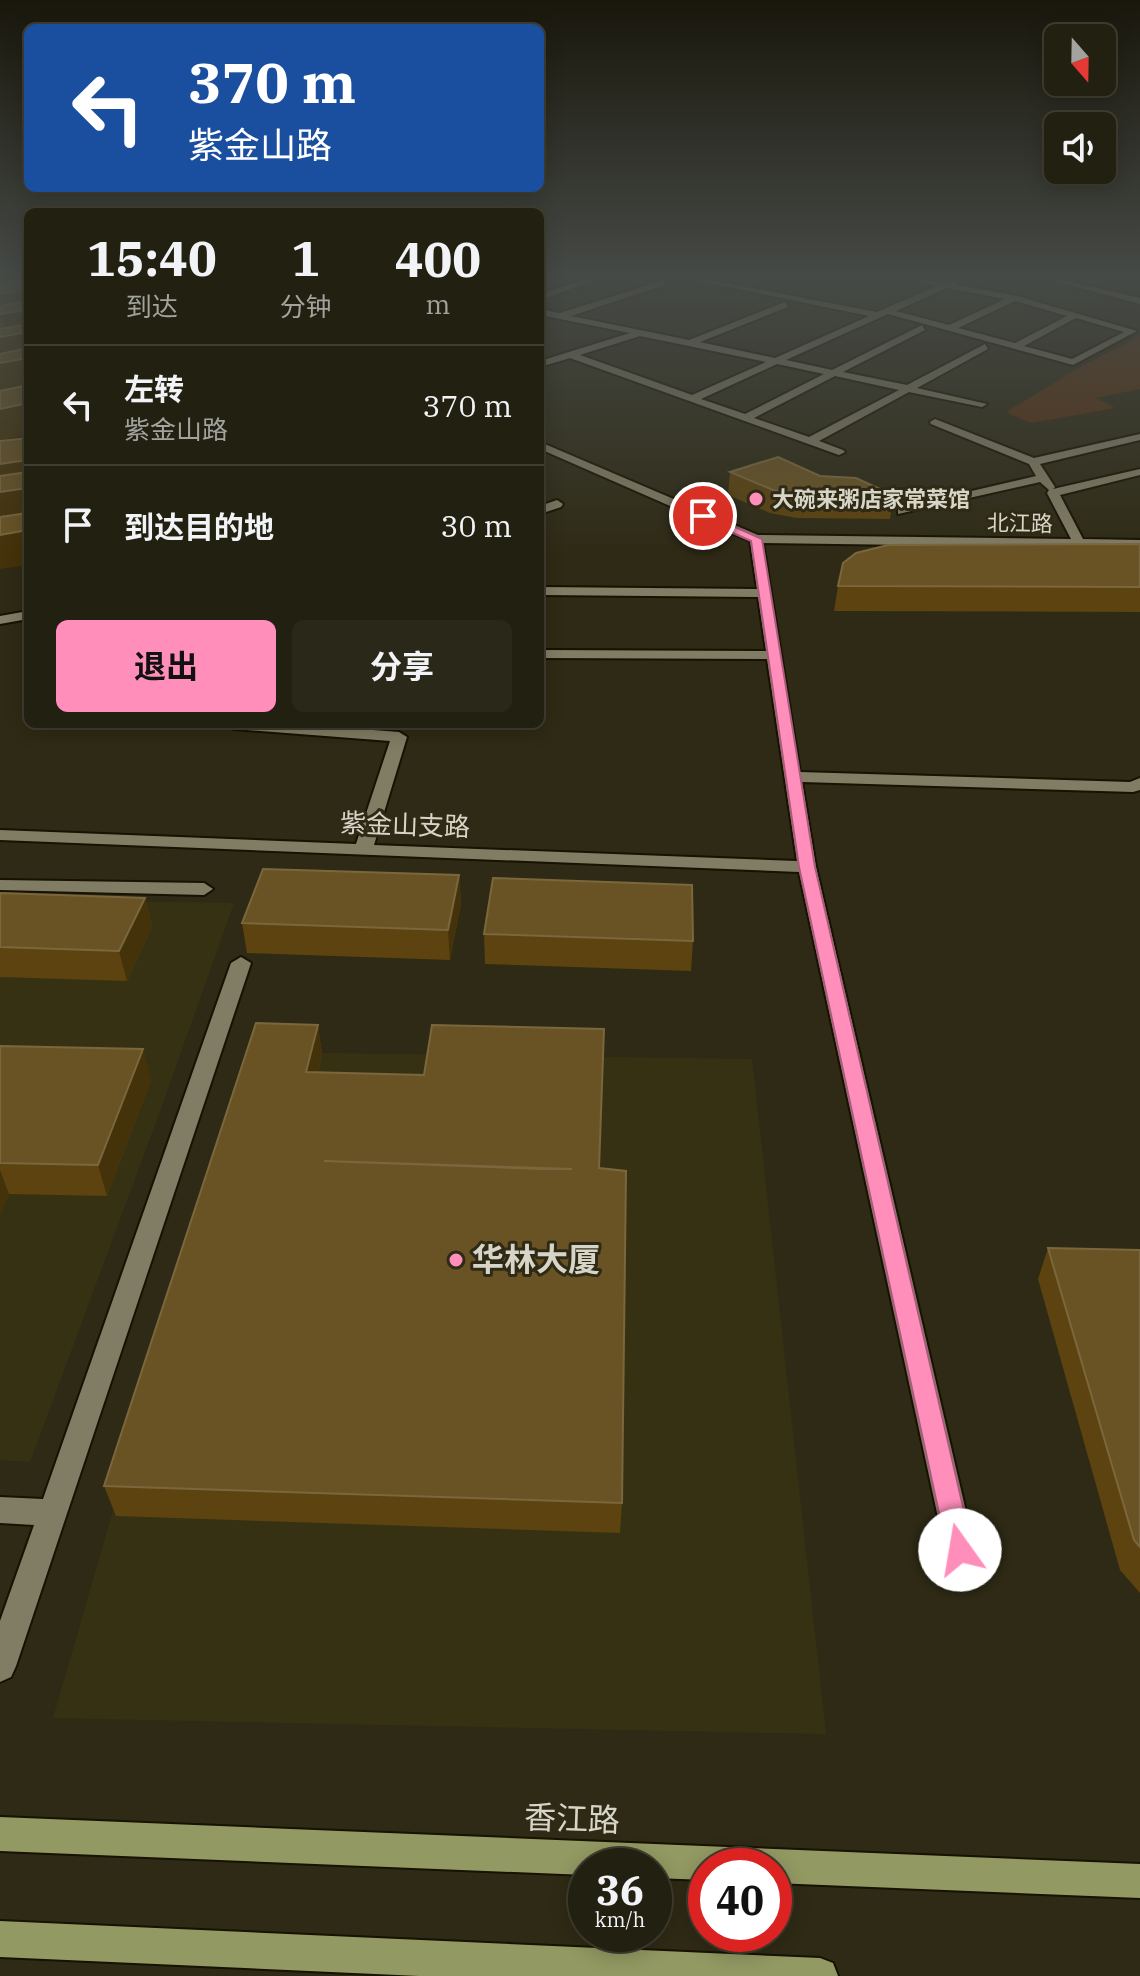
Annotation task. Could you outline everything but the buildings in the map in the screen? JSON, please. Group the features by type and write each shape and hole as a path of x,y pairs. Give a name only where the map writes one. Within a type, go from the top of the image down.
{"main road":[{"name":"香江路","path":"0,1834 1140,1881"},
{"path":"0,1939 820,1976"}],"street":[{"path":"616,371 839,452"},
{"path":"692,399 753,371"},
{"path":"824,371 982,404"},
{"path":"745,418 836,371"},
{"path":"809,442 940,371"},
{"path":"935,422 1033,462 1140,437"},
{"path":"544,447 756,539 807,867 960,1550"},
{"path":"1033,462 1079,543"},
{"path":"1053,493 1140,472"},
{"path":"1118,477 1140,487"},
{"path":"902,511 1043,478"},
{"path":"544,509 557,504"},
{"name":"北江路","path":"756,539 1140,544"},
{"path":"544,592 764,593"},
{"path":"0,620 24,616"},
{"path":"544,654 773,655"},
{"path":"345,728 401,730 363,850"},
{"path":"793,777 1138,791"},
{"name":"紫金山支路","path":"0,835 807,867"},
{"path":"0,885 204,889"},
{"path":"0,1666 241,963"},
{"path":"0,1510 52,1513"}],"shaded area":[{"path":"1073,371 1140,371 1140,389 1096,398 1115,408 1031,423 1006,412"},
{"path":"0,899 234,903 30,1462 0,1460"},
{"path":"246,1052 752,1059 826,1734 53,1718"}],"place":[{"name":"大碗来粥店家常菜馆","path":"756,499"},
{"name":"华林大厦","path":"456,1260"}],"route":[{"path":"703,516 756,539 807,867 960,1550"}]}
